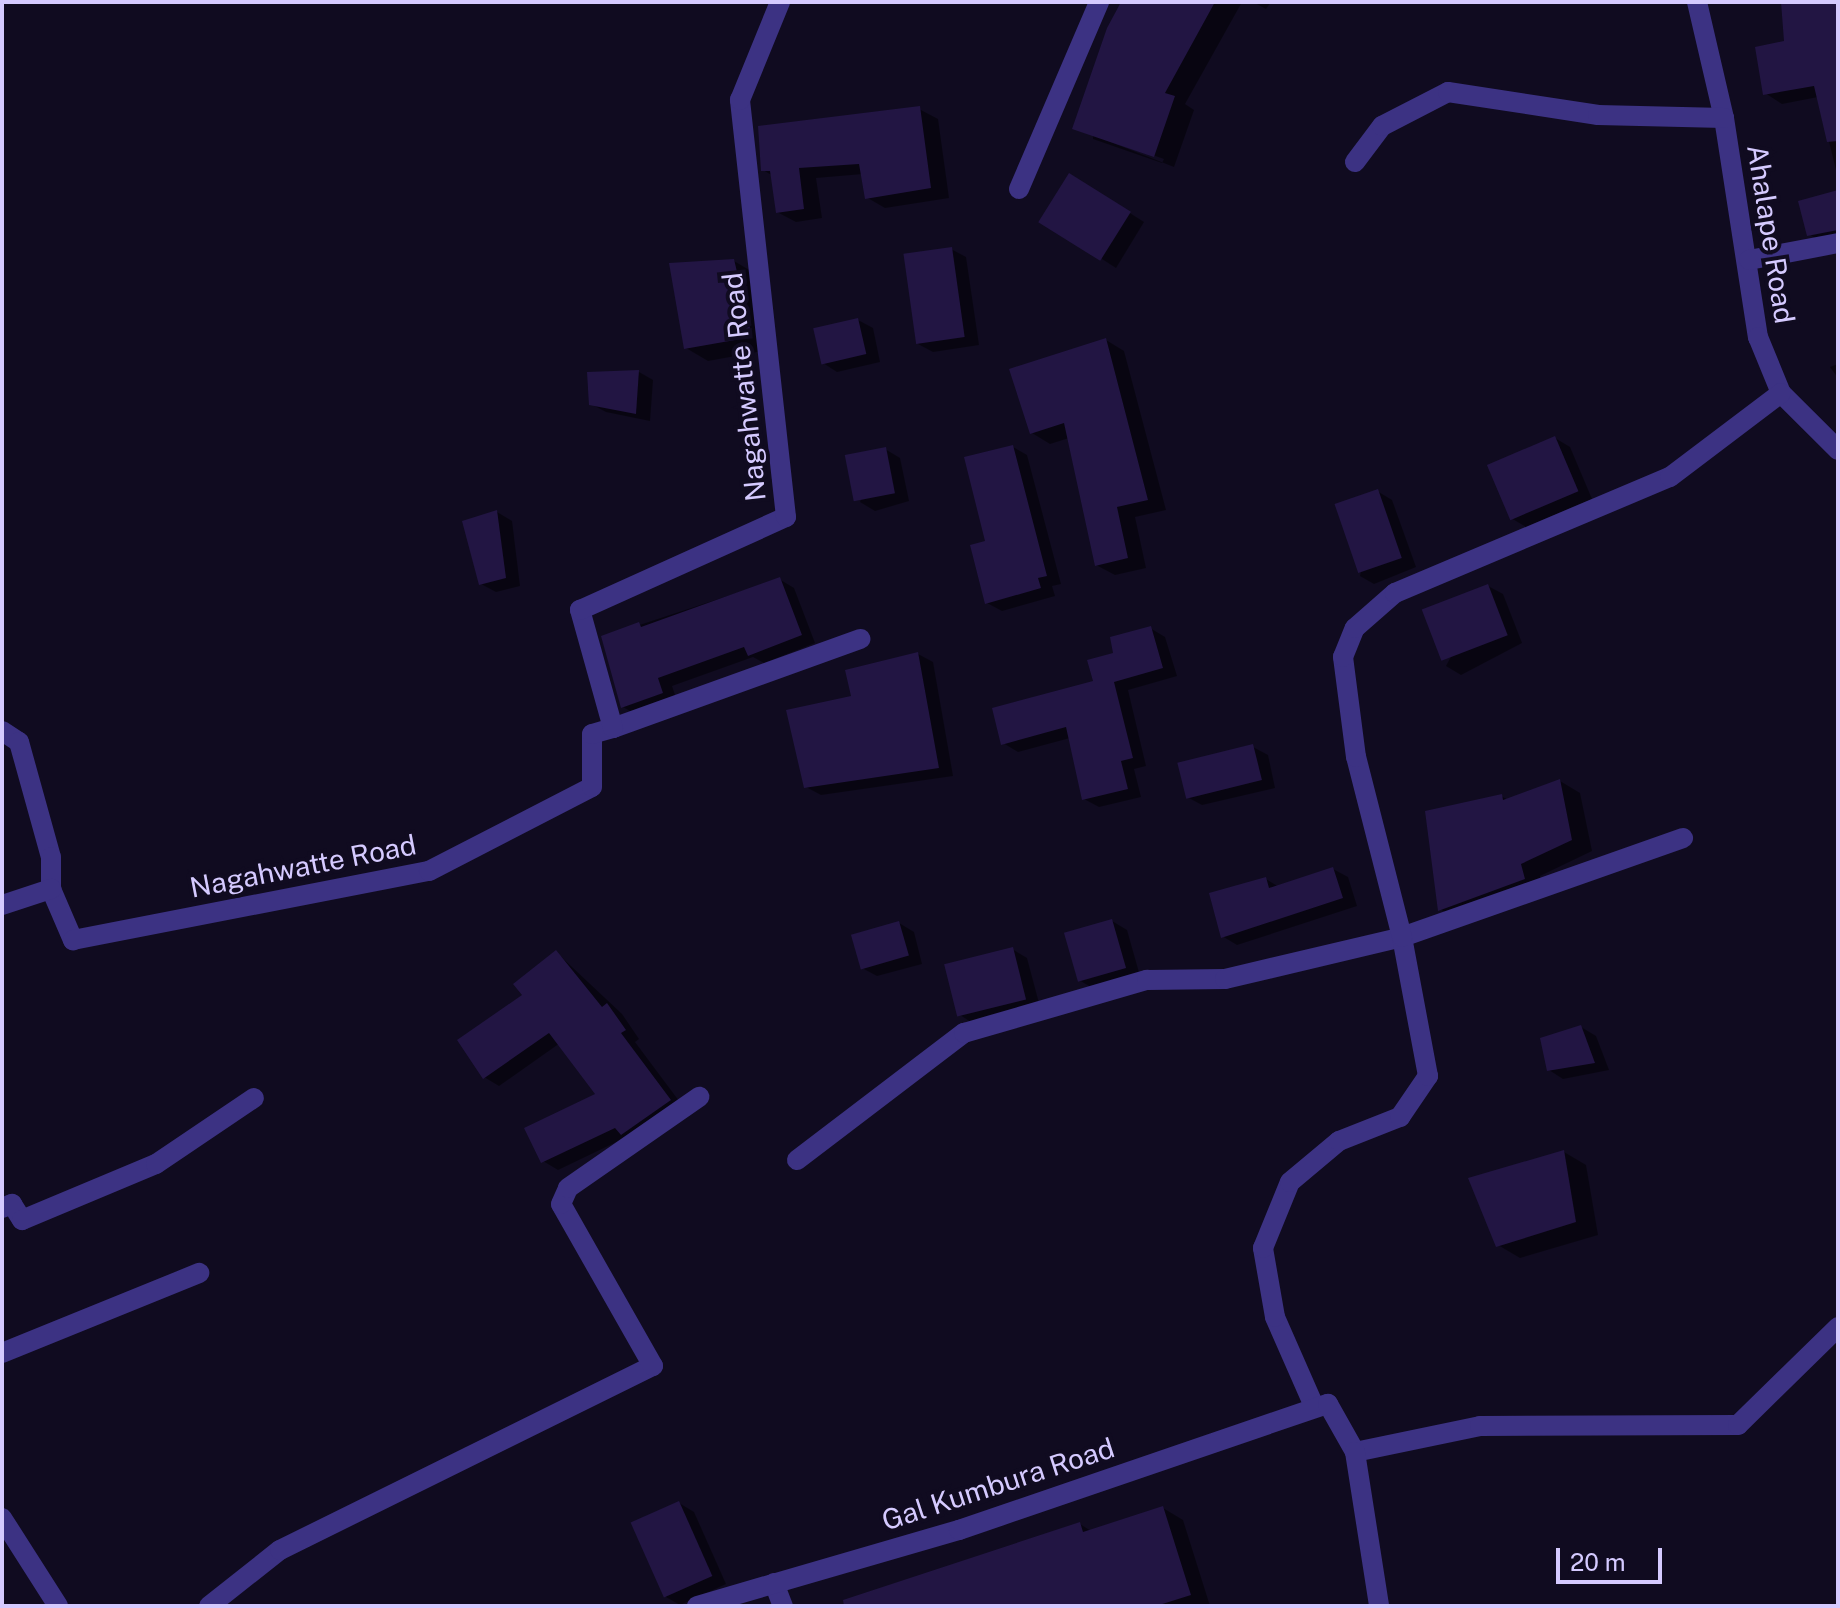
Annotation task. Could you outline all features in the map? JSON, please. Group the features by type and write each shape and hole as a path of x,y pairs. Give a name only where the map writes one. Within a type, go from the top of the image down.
{"street":[{"name":"Nagahwatte Road","path":"51,889 73,940 429,871 592,787 592,734 613,728 580,610 786,517 740,100 780,2"},
{"path":"1019,189 1099,2"},
{"name":"Ahalape Road","path":"1697,2 1724,118 1749,260 1758,337 1781,393 1838,450"},
{"path":"1355,162 1382,126 1448,92 1598,115 1724,118"},
{"path":"1749,260 1838,243"},
{"path":"1379,1606 1355,1452 1328,1404 1314,1406 1275,1317 1263,1248 1290,1182 1339,1141 1400,1117 1428,1076 1402,937 1356,757 1343,657 1355,628 1395,593 1670,477 1781,393"},
{"path":"613,728 860,639"},
{"path":"2,731 19,742 51,857 51,889 2,905"},
{"path":"797,1160 964,1033 1147,980 1225,979 1402,937 1683,838"},
{"path":"209,1606 280,1550 653,1366 561,1204 568,1188 699,1097"},
{"path":"2,1208 12,1204 22,1220 156,1164 254,1098"},
{"path":"2,1353 199,1273"},
{"path":"1355,1452 1480,1426 1738,1425 1838,1327"},
{"name":"Gal Kumbura Road","path":"697,1606 959,1530 1314,1406"},
{"path":"2,1518 58,1606"},
{"path":"774,1583 783,1606"}],"building":[{"path":"1121,2 1215,2 1165,93 1175,96 1154,157 1072,129 1107,28"},
{"path":"1781,2 1838,2 1838,141 1827,142 1814,86 1763,95 1755,47 1784,41"},
{"path":"920,106 931,188 865,199 859,164 799,168 804,209 776,213 770,171 761,171 758,126"},
{"path":"1069,173 1131,212 1100,261 1038,222"},
{"path":"1838,190 1838,230 1807,236 1798,201"},
{"path":"952,247 965,337 916,344 903,254"},
{"path":"734,259 752,337 684,349 669,263"},
{"path":"858,318 866,354 822,364 813,328"},
{"path":"1106,338 1148,500 1117,507 1128,558 1095,566 1064,423 1030,434 1009,369"},
{"path":"639,370 636,414 589,405 587,372"},
{"path":"1555,436 1578,491 1510,520 1487,465"},
{"path":"1013,445 1047,576 1038,578 1041,588 985,604 970,545 985,541 964,457"},
{"path":"886,447 895,493 854,501 845,455"},
{"path":"1378,489 1402,558 1358,573 1335,504"},
{"path":"497,510 506,578 479,585 462,521"},
{"path":"780,577 802,635 748,656 744,647 658,678 663,693 621,708 601,636 639,622 641,627"},
{"path":"1488,584 1508,635 1441,661 1422,609"},
{"path":"1151,626 1163,668 1114,682 1133,758 1121,761 1128,789 1082,800 1066,727 1001,745 992,708 1093,681 1087,660 1113,653 1110,637"},
{"path":"918,652 939,768 804,788 786,710 851,696 845,670"},
{"path":"1253,744 1262,780 1186,799 1177,763"},
{"path":"1560,779 1572,840 1521,864 1525,879 1438,911 1425,811 1502,794 1503,800"},
{"path":"1333,867 1343,898 1221,938 1209,893 1266,877 1269,888"},
{"path":"1112,919 1126,968 1078,982 1064,933"},
{"path":"899,921 909,956 861,969 851,935"},
{"path":"1013,947 1026,999 957,1017 944,964"},
{"path":"556,950 602,1007 607,1003 626,1030 621,1033 671,1100 621,1135 615,1128 541,1163 524,1128 595,1094 549,1033 483,1079 457,1040 522,995 513,984"},
{"path":"1581,1025 1595,1063 1547,1071 1540,1038"},
{"path":"1564,1150 1576,1222 1496,1247 1468,1178"},
{"path":"679,1501 712,1576 664,1597 631,1523"},
{"path":"1163,1506 1191,1595 1156,1606 844,1606 843,1600 1080,1522 1083,1532"}]}
